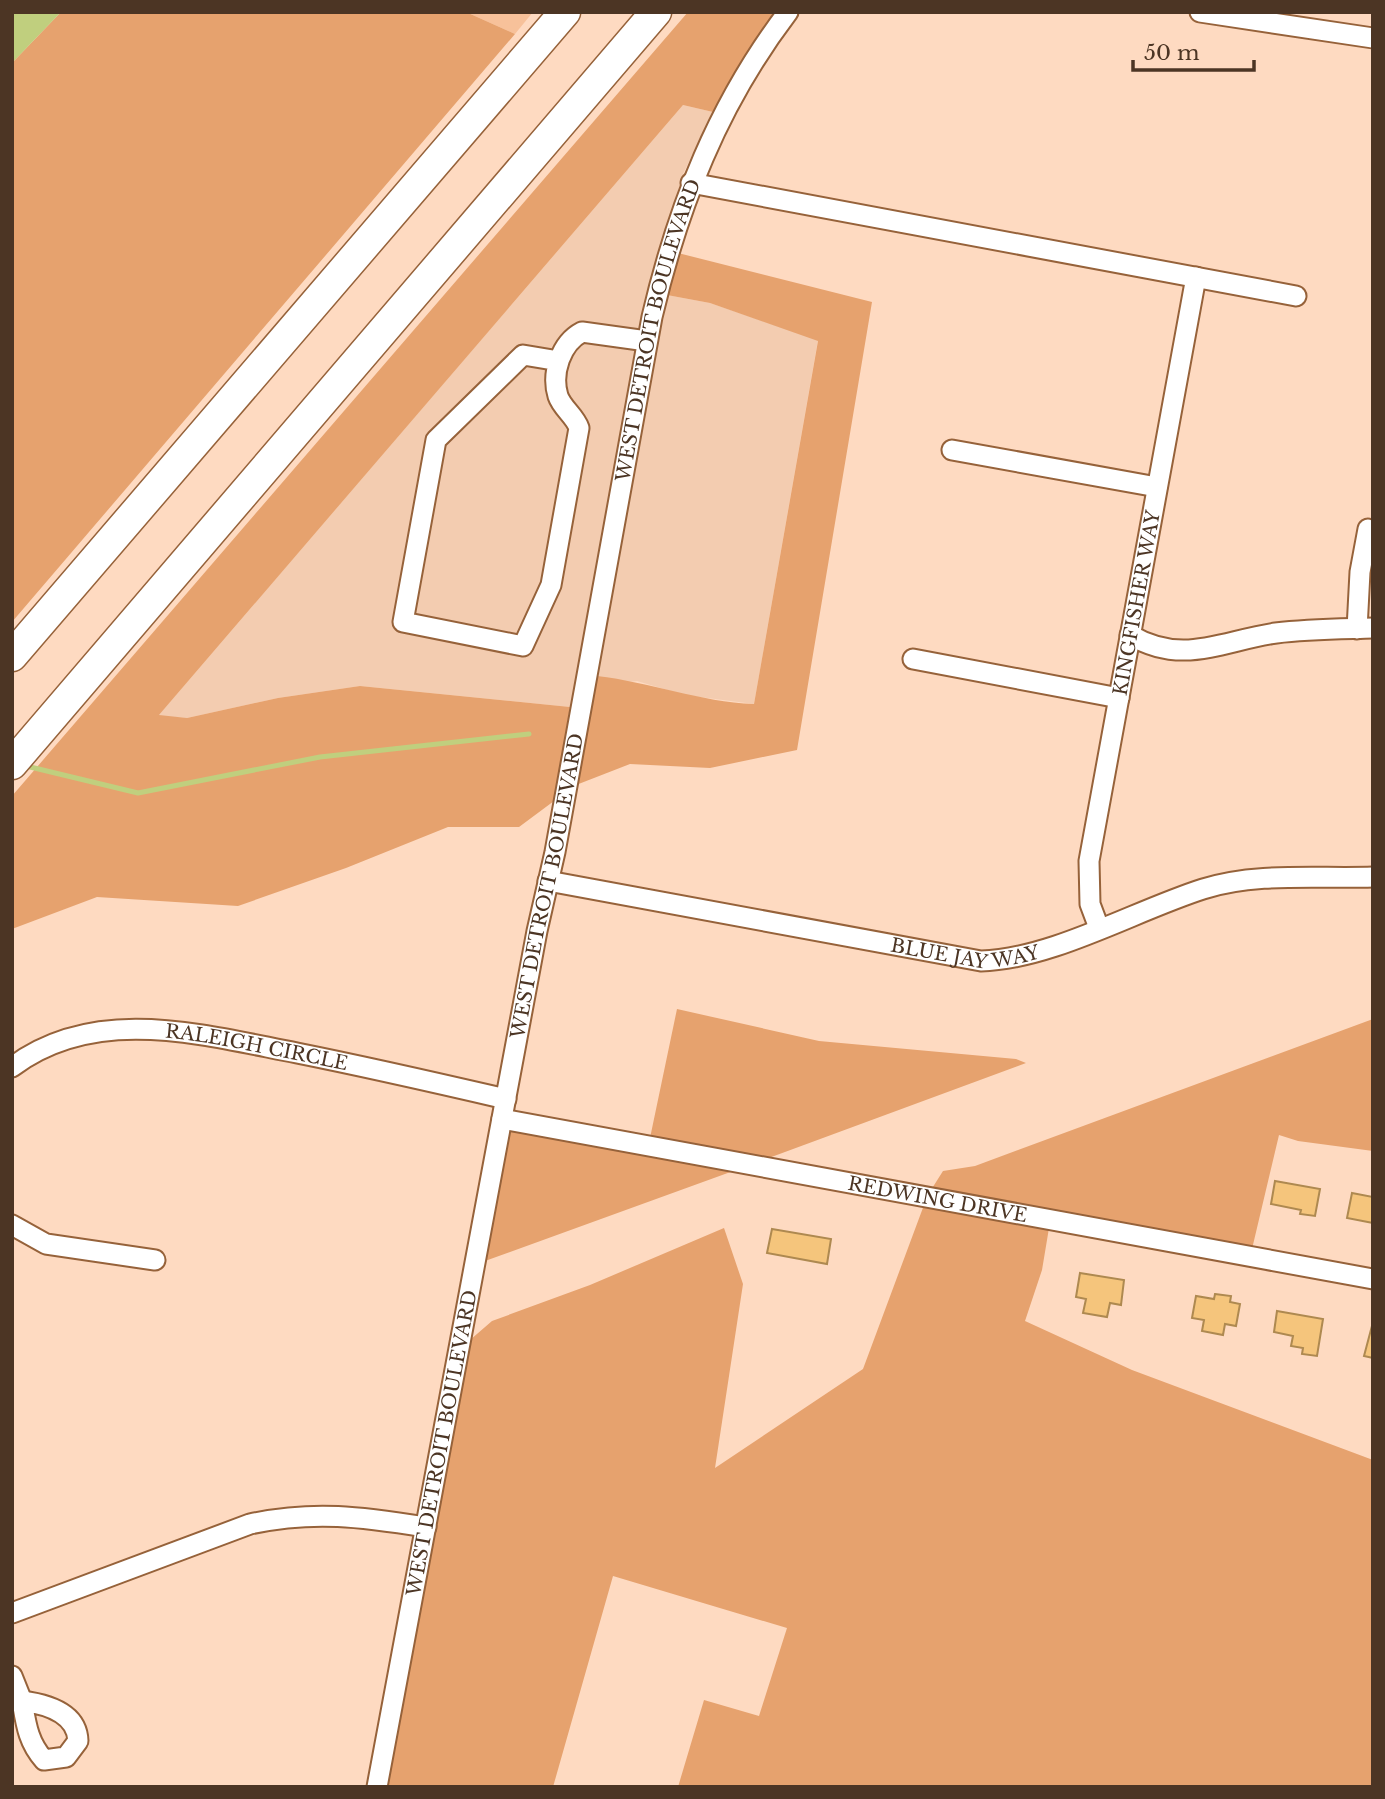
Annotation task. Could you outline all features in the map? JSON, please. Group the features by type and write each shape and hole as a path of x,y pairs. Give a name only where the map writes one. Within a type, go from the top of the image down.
{"highway":[{"path":"12,656 565,12"},
{"path":"12,764 656,12"}],"street":[{"name":"WEST DETROIT BOULEVARD","path":"376,1787 548,881 647,341 661,279 691,183 727,105 788,12"},
{"path":"1200,12 1373,38"},
{"path":"691,183 1296,296"},
{"name":"KINGFISHER WAY","path":"1099,928 1090,904 1088,861 1196,277"},
{"path":"559,361 523,355 436,440 403,622 523,646 551,585 579,428 558,396 559,361 569,342 582,332 647,341"},
{"path":"952,450 1157,487"},
{"path":"1130,635 1159,649 1191,651 1280,633 1365,628 1360,572 1368,529"},
{"path":"913,659 1119,698"},
{"name":"BLUE JAY WAY","path":"548,881 981,961 1025,956 1203,889 1228,883 1373,877"},
{"name":"RALEIGH CIRCLE","path":"12,1067 54,1043 80,1036 121,1030 162,1029 344,1062 506,1099"},
{"name":"REDWING DRIVE","path":"502,1119 1373,1279"},
{"path":"12,1225 46,1244 155,1260"},
{"path":"12,1613 250,1524 280,1518 347,1515 426,1527"},
{"path":"12,1676 22,1701"}],"shaded area":[{"path":"12,12 61,12 12,63"},
{"path":"61,12 466,12 515,34 12,622 12,63"},
{"path":"466,12 533,12 515,34"},
{"path":"688,12 776,12 742,61 713,112 683,105 159,715 187,718 278,698 360,686 570,707 554,801 519,827 448,827 346,868 238,906 97,897 12,929 12,796"},
{"path":"683,105 713,112 683,174 652,277 570,707 360,686 278,698 187,718 158,716"},
{"path":"678,253 872,302 797,750 710,768 630,764 576,785 597,676 714,700 754,704 818,341 710,303 667,295"},
{"path":"667,295 710,303 818,340 754,704 684,695 637,681 595,686 592,709 589,709"},
{"path":"677,1009 819,1041 1016,1059 1026,1063 766,1159 650,1138"},
{"path":"1373,1019 1373,1151 1298,1141 1279,1135 1252,1249 931,1190 943,1171 975,1166"},
{"path":"510,1129 736,1170 485,1261"},
{"path":"924,1205 1049,1228 1042,1270 1025,1321 1132,1370 1373,1460 1373,1787 678,1787 704,1700 759,1716 787,1628 613,1576 553,1787 386,1787 470,1340 492,1321 590,1285 724,1228 743,1284 715,1468 863,1369"}],"building":[{"path":"1275,1181 1320,1189 1315,1216 1300,1214 1301,1210 1271,1204"},
{"path":"1352,1193 1373,1197 1373,1223 1347,1218"},
{"path":"772,1229 831,1239 827,1264 767,1253"},
{"path":"1080,1273 1124,1280 1121,1305 1110,1303 1107,1317 1083,1313 1086,1299 1076,1297"},
{"path":"1215,1294 1231,1296 1230,1302 1240,1304 1236,1326 1225,1324 1223,1335 1202,1331 1204,1320 1192,1318 1196,1296 1214,1299"},
{"path":"1277,1311 1323,1319 1317,1356 1302,1354 1303,1348 1291,1346 1293,1336 1274,1332"},
{"path":"1373,1322 1373,1358 1364,1356"}],"waterway":[{"path":"22,765 138,793 320,757 529,734"}]}
